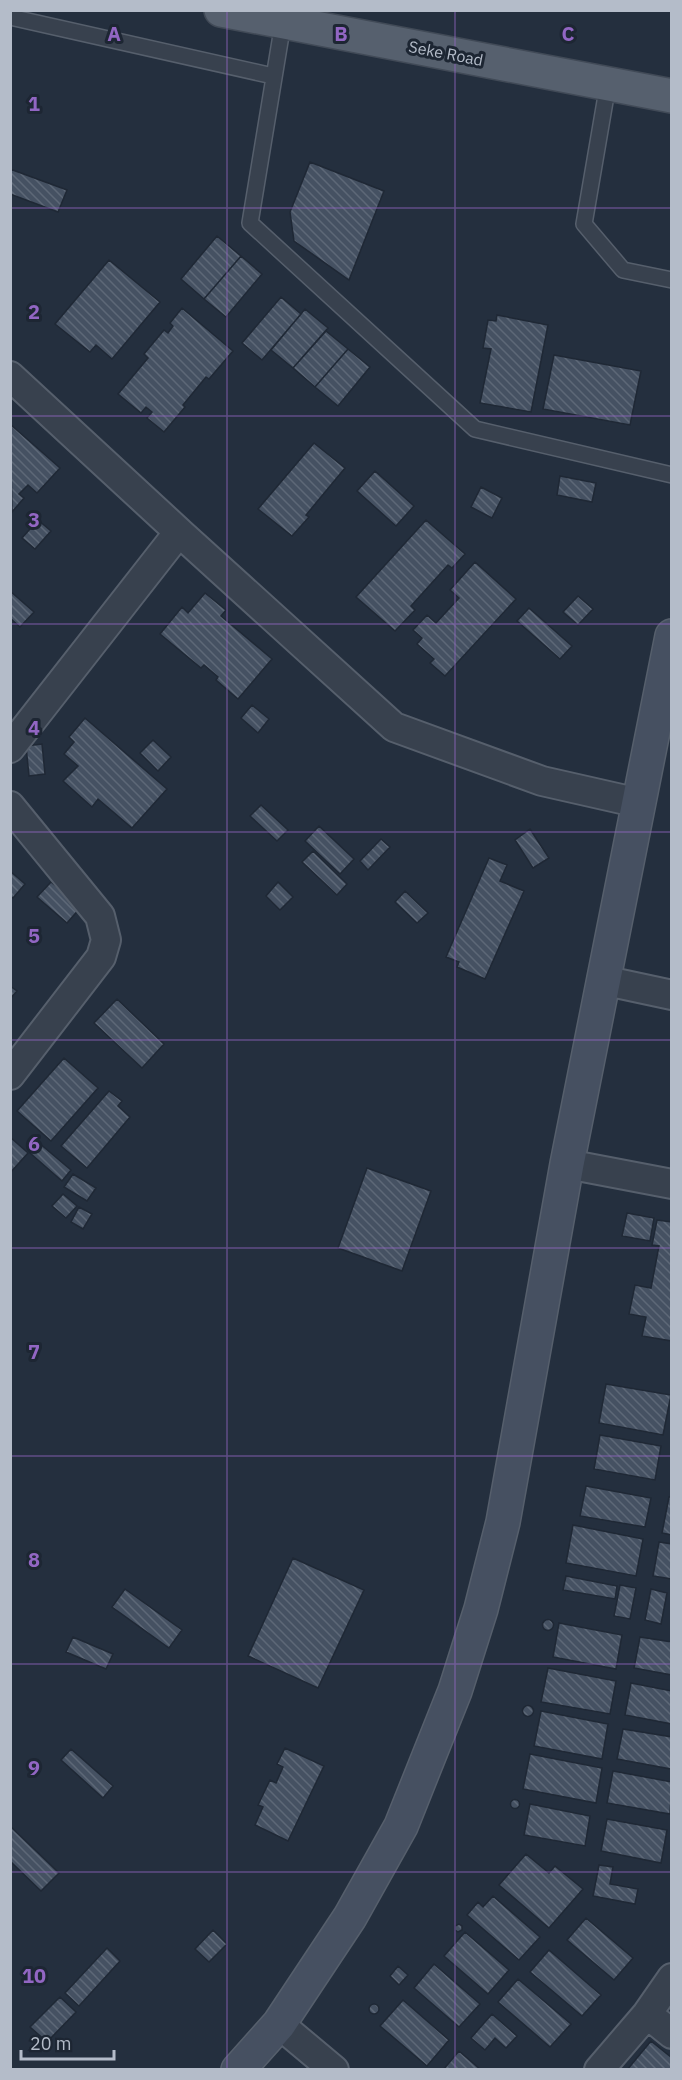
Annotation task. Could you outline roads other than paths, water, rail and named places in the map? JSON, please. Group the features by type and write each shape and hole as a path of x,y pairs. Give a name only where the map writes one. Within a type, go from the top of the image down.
{"main road":[{"name":"Seke Road","path":"221,10 284,17 672,96"}],"street":[{"path":"10,376 394,727 542,781 639,803"},
{"path":"10,748 179,532"},
{"path":"238,2070 279,2024 350,1917 401,1826 455,1691 482,1609 503,1522 602,980 672,636"},
{"path":"10,806 100,916 106,940 101,957 10,1075"},
{"path":"602,980 672,994"},
{"path":"567,1164 672,1184"},
{"path":"599,2070 647,2014 672,1978"},
{"path":"647,2014 672,2034"},
{"path":"279,2024 334,2070"}],"lane":[{"path":"10,17 273,76"},
{"path":"284,17 250,223 475,429 672,475"},
{"path":"608,84 584,224 622,270 672,280"}]}
